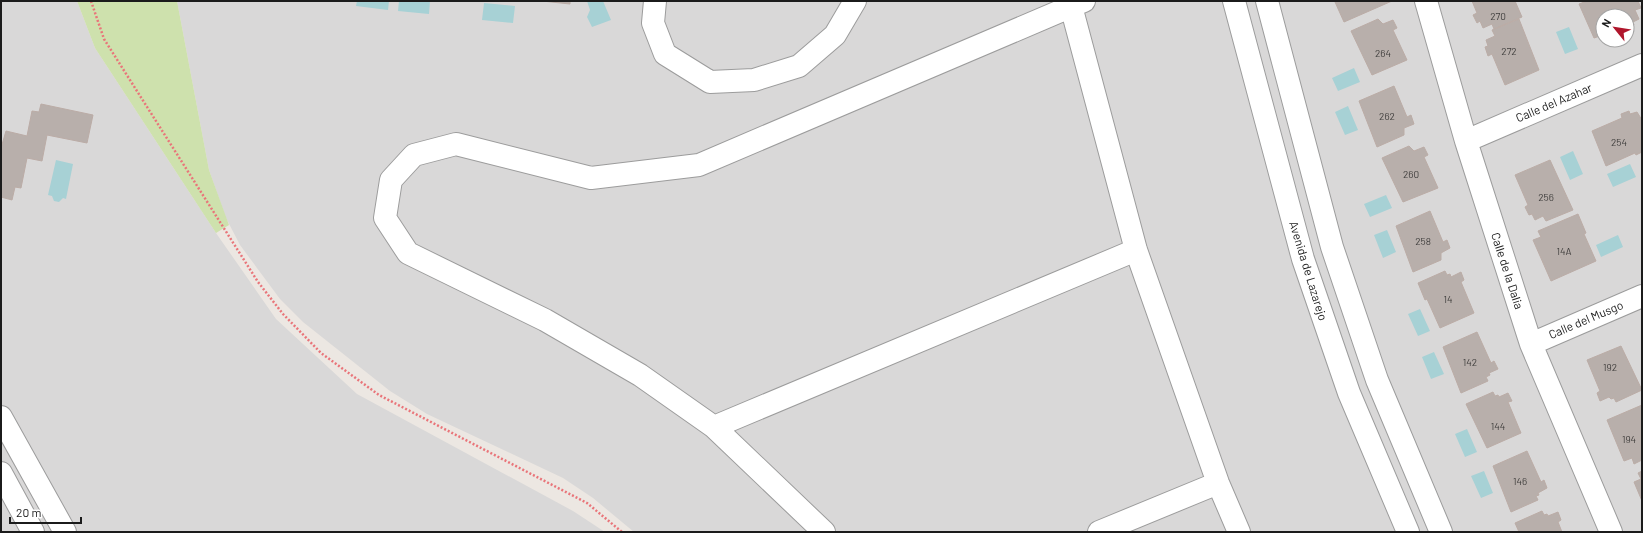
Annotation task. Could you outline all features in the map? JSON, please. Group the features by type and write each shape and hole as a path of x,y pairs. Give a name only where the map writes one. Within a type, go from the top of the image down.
{"street":[{"path":"655,1 653,23 665,54 710,82 754,80 799,66 835,35 855,1"},
{"name":"Avenida de Lazarejo","path":"1234,1 1303,259 1349,393 1408,532"},
{"path":"1267,1 1332,247 1377,380 1441,532"},
{"name":"Calle de la Dalia","path":"1426,1 1466,140 1531,344 1611,532"},
{"path":"824,532 714,427 640,375 545,320 408,253 385,218 391,180 414,155 456,144 591,178 699,165 1078,4 1136,250 1218,483 1239,532"},
{"name":"Calle del Azahar","path":"1466,140 1642,65"},
{"path":"714,427 1136,250"},
{"name":"Calle del Musgo","path":"1531,344 1642,296"},
{"path":"1,417 65,532"},
{"path":"1,473 34,532"},
{"path":"1099,532 1218,483"}],"path":[{"path":"91,1 104,39 258,282 284,314 321,353 379,395 587,503 622,532"}],"shaded area":[{"path":"1,1 77,1 95,48 216,233 276,319 357,394 573,511 605,532 1,532"},
{"path":"177,1 1642,1 1642,532 634,532 593,498 563,478 427,414 390,391 303,322 280,299 240,245 226,218 209,170"}],"green space":[{"path":"77,1 177,1 209,170 229,225 216,233 95,48"}],"water":[{"path":"357,1 389,1 388,10 356,6"},
{"path":"399,1 430,1 429,14 398,11"},
{"path":"587,1 603,1 611,20 592,27 587,17 590,10"},
{"path":"484,3 515,6 513,23 482,20"},
{"path":"1569,27 1578,49 1565,54 1556,32"},
{"path":"1354,68 1360,82 1338,91 1332,78"},
{"path":"1348,106 1358,130 1345,135 1335,112"},
{"path":"1573,151 1583,174 1570,180 1560,157"},
{"path":"56,160 73,164 66,199 63,198 59,202 54,201 52,196 48,195"},
{"path":"1630,164 1636,177 1613,187 1607,174"},
{"path":"1386,195 1392,208 1370,217 1364,204"},
{"path":"1387,230 1396,252 1383,258 1374,235"},
{"path":"1618,235 1623,247 1601,257 1596,245"},
{"path":"1420,309 1430,331 1418,336 1408,314"},
{"path":"1434,352 1444,374 1431,379 1422,357"},
{"path":"1467,429 1477,452 1465,457 1455,434"},
{"path":"1484,471 1493,493 1481,498 1471,476"}],"building":[{"path":"542,1 570,1 570,4"},
{"path":"1392,1 1344,22 1335,2"},
{"path":"1472,1 1515,1 1522,17 1494,29 1492,24 1483,28 1480,21 1477,23 1473,15 1477,13"},
{"path":"1587,1 1638,1 1641,8 1635,10 1635,8 1595,8 1594,38 1579,4"},
{"path":"1635,10 1639,19 1635,21"},
{"path":"1378,19 1383,24 1393,20 1397,28 1393,30 1407,60 1372,75 1351,31"},
{"path":"1519,19 1539,70 1505,85 1492,54 1488,56 1485,47 1488,46 1486,40 1495,36 1492,30"},
{"path":"1394,86 1407,117 1411,115 1414,124 1404,128 1404,135 1377,147 1359,101"},
{"path":"41,104 93,115 87,143 47,135 42,161 27,158 21,188 15,187 12,200 1,197 1,148 6,131 27,136 32,111 39,112"},
{"path":"1629,111 1630,114 1637,112 1642,120 1642,152 1636,155 1635,153 1606,166 1592,131 1622,118 1621,114"},
{"path":"1409,146 1414,151 1424,147 1428,155 1424,157 1438,188 1403,202 1382,158"},
{"path":"1550,160 1573,210 1546,221 1543,216 1535,220 1532,214 1529,215 1525,207 1528,205 1515,175"},
{"path":"1430,211 1443,242 1447,240 1450,248 1441,253 1441,260 1413,272 1396,226"},
{"path":"1578,214 1586,233 1584,234 1596,261 1551,281 1533,240 1541,237 1538,231"},
{"path":"1445,271 1447,275 1450,274 1451,277 1461,272 1464,280 1461,282 1474,313 1440,328 1418,283"},
{"path":"1477,332 1491,363 1494,361 1498,369 1489,373 1490,375 1486,377 1488,381 1461,393 1443,347"},
{"path":"1621,346 1642,390 1616,402 1614,398 1611,399 1609,397 1600,401 1597,393 1600,391 1587,360"},
{"path":"1493,392 1495,396 1498,395 1499,397 1508,393 1512,401 1508,402 1521,433 1487,448 1466,404"},
{"path":"1642,405 1642,460 1634,464 1632,458 1624,461 1607,420"},
{"path":"1527,451 1541,482 1544,480 1547,488 1538,493 1539,495 1536,496 1538,500 1511,512 1493,466"},
{"path":"1642,471 1642,501 1634,482 1641,479 1638,473"},
{"path":"1542,511 1544,515 1547,514 1548,516 1558,512 1561,520 1558,522 1562,532 1519,532 1515,523"}]}
